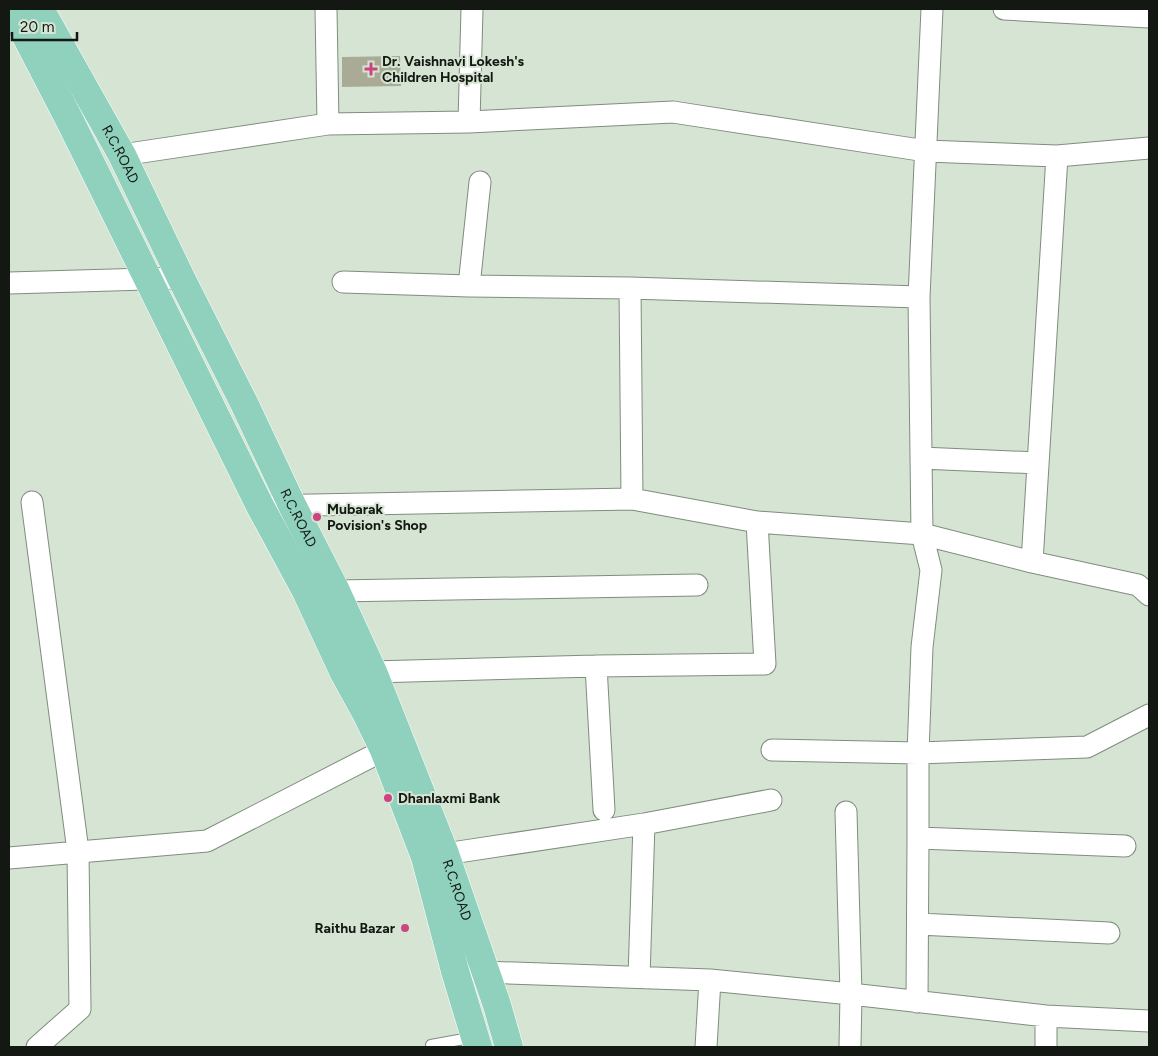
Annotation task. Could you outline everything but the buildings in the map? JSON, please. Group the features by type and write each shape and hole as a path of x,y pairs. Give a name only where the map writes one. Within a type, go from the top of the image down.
{"main road":[{"name":"R.C.ROAD","path":"12,9 70,121 260,506 306,591 344,673 384,750 425,857 455,971 477,1042"},
{"name":"R.C.ROAD","path":"40,9 122,155 244,403 292,506 336,591 373,672 445,854 497,1005 509,1047"}],"street":[{"path":"326,9 328,124"},
{"path":"469,122 472,9"},
{"path":"917,1002 918,753 922,647 931,570 922,534 920,298 932,9"},
{"path":"1004,9 1149,17"},
{"path":"122,155 328,124 469,122 673,112 926,151 1056,156 1149,148"},
{"path":"1032,562 1056,156"},
{"path":"469,286 480,182"},
{"path":"9,282 181,278"},
{"path":"343,282 630,288 920,298"},
{"path":"630,288 632,499"},
{"path":"921,458 1038,463"},
{"path":"260,506 632,499 757,522 922,534 1032,562 1138,585 1149,595"},
{"path":"32,502 78,851 80,1009 37,1047"},
{"path":"373,672 765,664 757,522"},
{"path":"336,591 697,585"},
{"path":"596,666 604,810"},
{"path":"772,750 918,753 1086,747 1149,715"},
{"path":"9,858 208,841 384,750"},
{"path":"445,854 644,824 771,800"},
{"path":"846,812 851,994 850,1047"},
{"path":"639,978 644,824"},
{"path":"918,838 1125,846"},
{"path":"918,924 1110,933"},
{"path":"455,971 710,980 1046,1016 1149,1021"},
{"path":"706,1047 710,980"},
{"path":"1046,1016 1046,1047"}],"lane":[{"path":"431,1045 477,1042"}],"place":[{"name":"Dr. Vaishnavi Lokesh's Children Hospital","path":"371,69"},
{"name":"Mubarak Povision's Shop","path":"317,517"},
{"name":"Dhanlaxmi Bank","path":"388,798"},
{"name":"Raithu Bazar","path":"405,928"}]}
